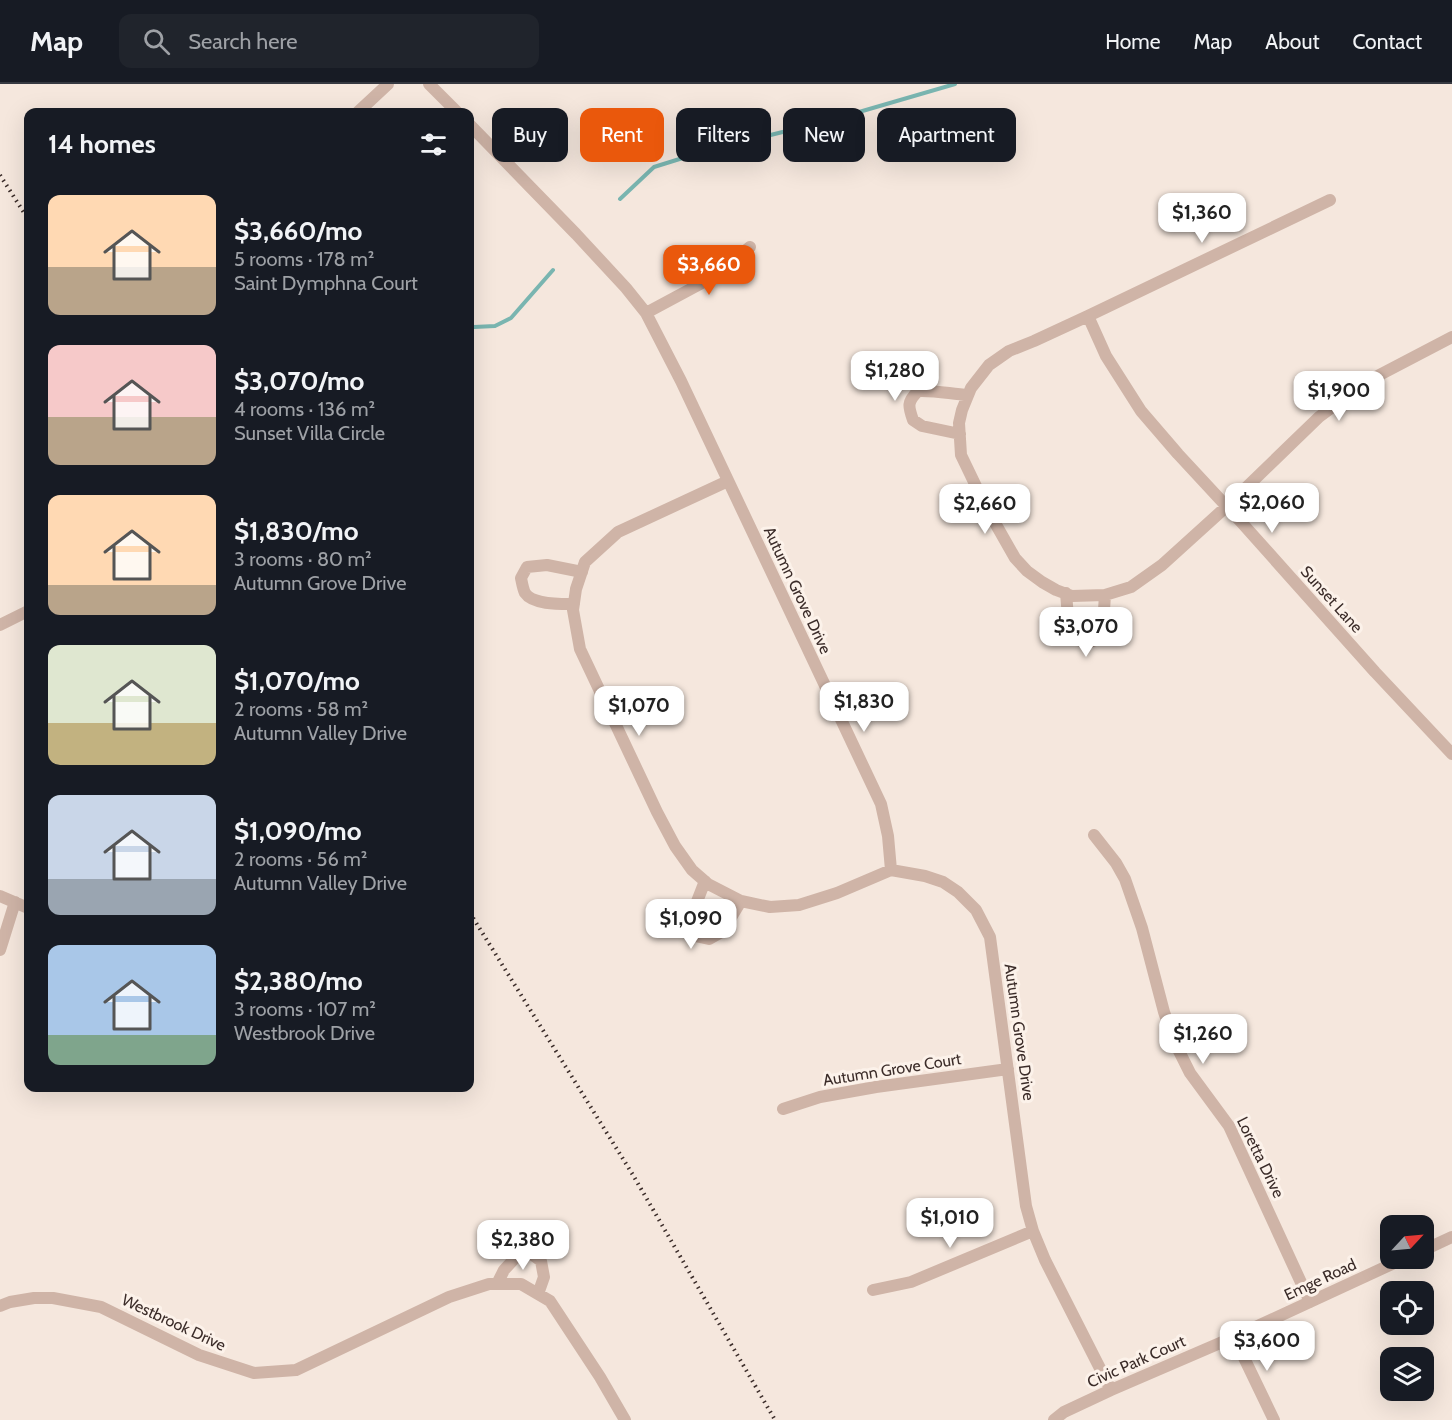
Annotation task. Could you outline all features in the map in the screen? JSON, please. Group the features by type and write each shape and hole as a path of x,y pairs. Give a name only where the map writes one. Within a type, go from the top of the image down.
{"street":[{"path":"362,108 388,84"},
{"path":"429,84 453,108"},
{"name":"Autumn Grove Drive","path":"474,129 576,234 646,313 681,381 881,804 888,836 891,870 943,882 958,892 976,910 990,938 1026,1206 1033,1231 1045,1260 1111,1390"},
{"path":"1330,200 1088,316 1009,351 989,365 971,388 962,410 961,455 986,507 1015,558 1042,582 1072,596 1105,596 1131,586 1162,565 1319,417 1366,382 1452,337"},
{"path":"646,313 713,278 750,247"},
{"name":"Sunset Lane","path":"1088,316 1106,356 1141,411 1375,672 1452,754"},
{"path":"960,434 922,426 913,420 909,408 911,399 918,392 932,390 950,394 968,394"},
{"path":"728,481 618,532 585,562 576,589 573,610 580,649 675,846 692,870 705,881 741,901 770,907 799,905 837,893 891,870"},
{"path":"574,604 536,601 525,594 520,578 527,567 547,565 582,572"},
{"path":"1066,593 1069,629 1075,639 1088,643 1099,638 1105,611 1105,596"},
{"path":"0,625 24,613"},
{"name":"Loretta Drive","path":"1094,835 1116,863 1125,879 1142,928 1175,1043 1190,1073 1229,1126 1310,1302"},
{"path":"705,881 689,922 695,936 709,939 723,931 741,901"},
{"path":"0,896 24,906"},
{"path":"0,950 15,902"},
{"name":"Autumn Grove Court","path":"783,1109 820,1097 876,1087 1008,1069"},
{"path":"873,1290 911,1282 1033,1231"},
{"path":"1434,1245 1452,1237"},
{"path":"497,1284 504,1270 516,1257 530,1253 541,1261 544,1277 538,1294"},
{"name":"Emge Road","path":"1234,1337 1381,1269"},
{"name":"Westbrook Drive","path":"0,1306 26,1299 53,1298 101,1307 199,1355 254,1373 296,1370 449,1298 489,1284 521,1284 550,1301 625,1420"},
{"path":"1234,1337 1274,1420"},
{"name":"Civic Park Court","path":"1054,1420 1111,1390 1234,1337"}],"waterway":[{"path":"620,199 654,167 702,152 835,119 955,84"},
{"path":"474,327 495,326 511,318 553,270"}],"railway":[{"path":"0,175 24,213"},
{"path":"474,919 633,1175 775,1420"}]}
